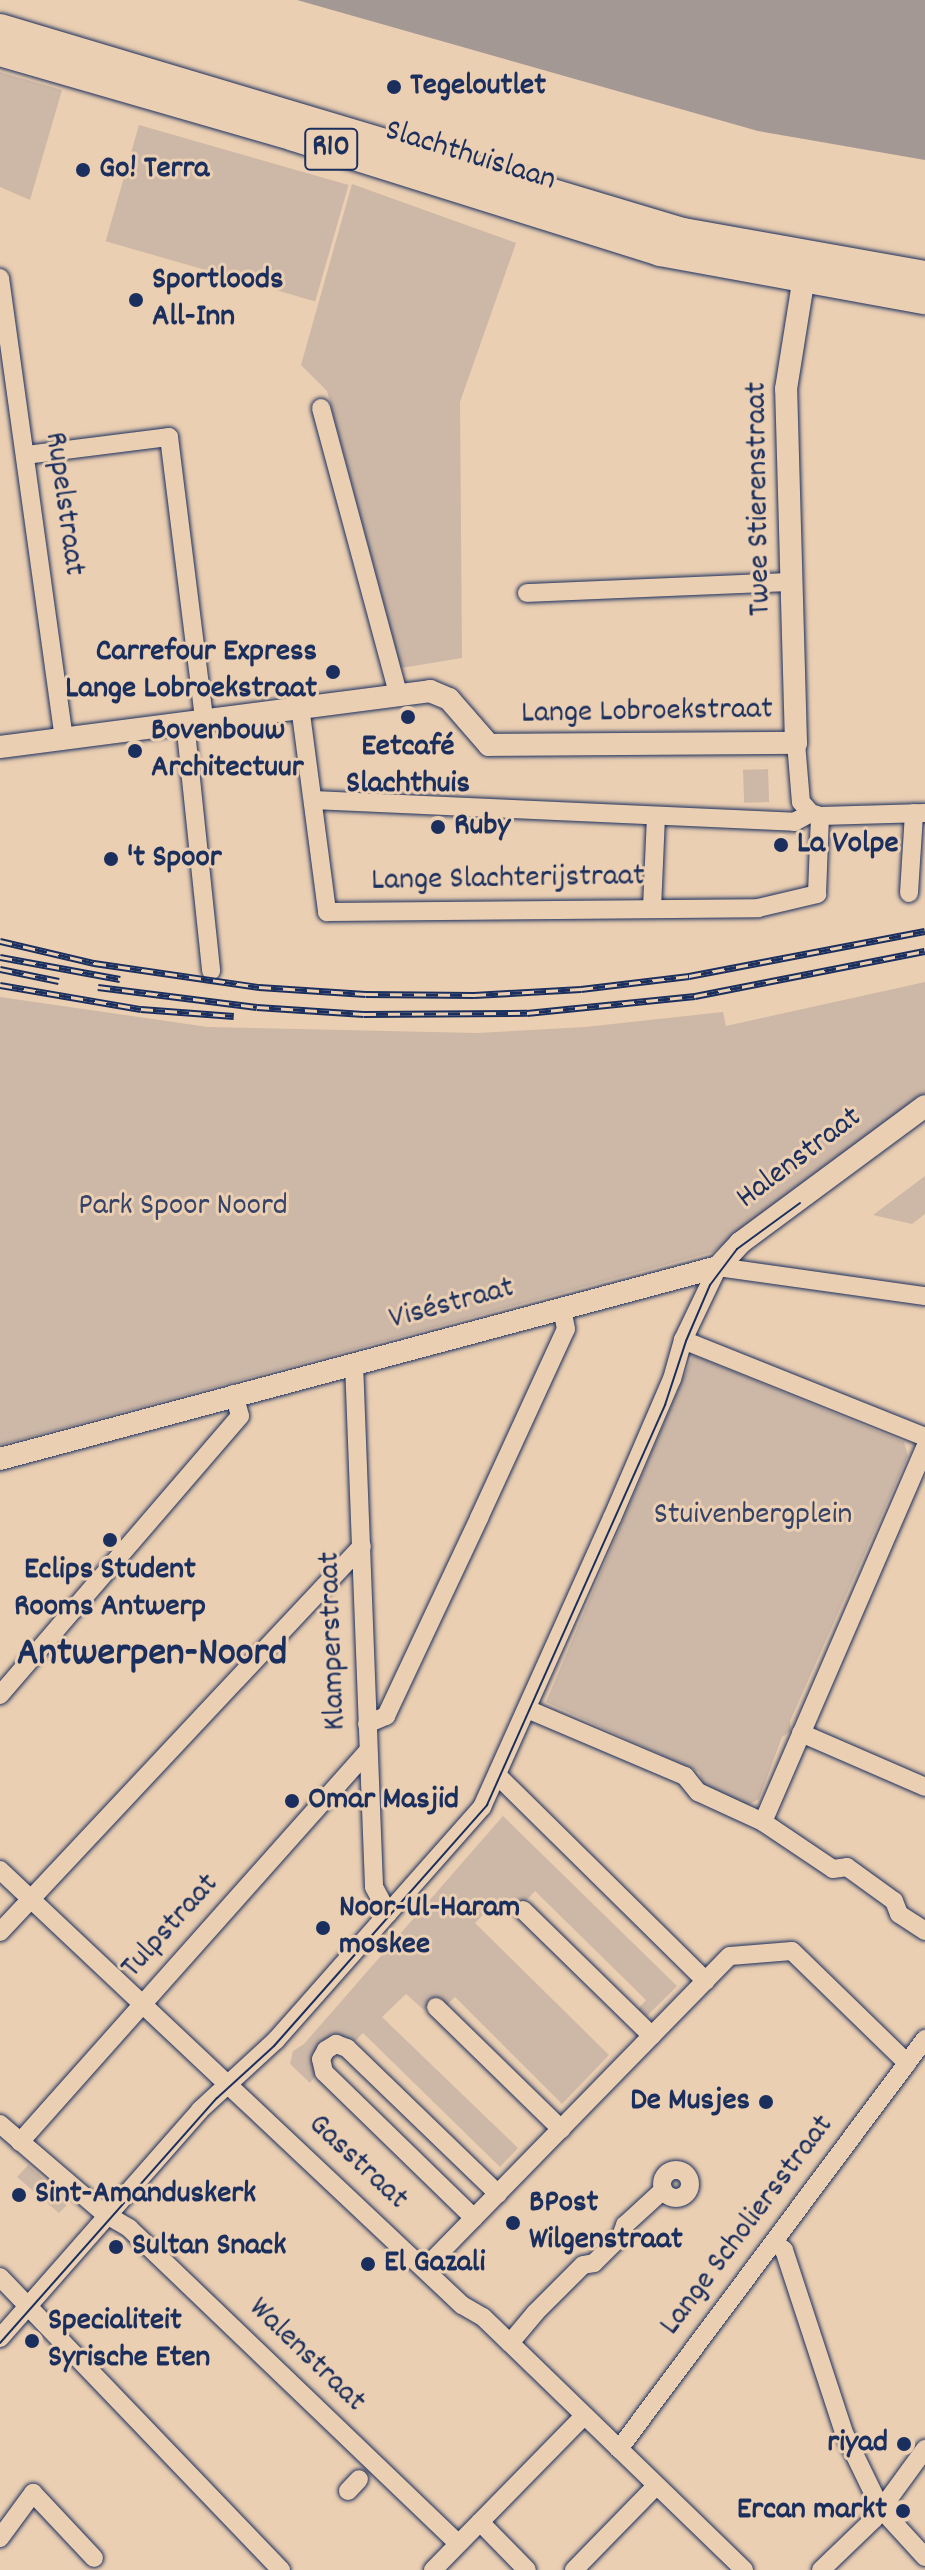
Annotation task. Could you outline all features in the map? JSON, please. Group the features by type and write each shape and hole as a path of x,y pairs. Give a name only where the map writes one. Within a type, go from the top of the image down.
{"main road":[{"name":"Slachthuislaan","path":"0,28 683,232 925,300"},
{"name":"Slachthuislaan","path":"0,52 294,137 660,252 925,275"}],"street":[{"name":"Twee Stierenstraat","path":"796,743 786,389 805,266"},
{"name":"Rupelstraat","path":"0,278 64,739"},
{"path":"321,408 398,693"},
{"path":"26,455 169,437 194,720 211,971"},
{"path":"527,593 792,582"},
{"name":"Lange Lobroekstraat","path":"0,747 430,691 449,699 489,745 796,743 801,802 816,814"},
{"name":"Lange Slachterijstraat","path":"300,706 327,912 758,908 817,894 816,814"},
{"path":"313,800 794,822 816,814 919,813 909,893"},
{"path":"652,908 656,816"},
{"name":"Halenstraat","path":"718,1267 740,1243 925,1106"},
{"path":"0,2338 229,2083 276,2040 482,1807 672,1379 683,1340 718,1267"},
{"name":"Viséstraat","path":"0,1459 718,1267 925,1296"},
{"path":"367,1724 386,1716 466,1547 566,1329 562,1309"},
{"path":"683,1340 925,1437"},
{"name":"Klamperstraat","path":"354,1363 374,1887 388,1913"},
{"path":"0,1695 240,1416 234,1394"},
{"path":"763,1822 925,1448"},
{"path":"0,1932 362,1546"},
{"path":"527,1709 685,1776 698,1792 763,1822 833,1869 847,1867 894,1901 899,1914 925,1931"},
{"path":"801,1733 925,1787"},
{"name":"Tulpstraat","path":"20,2142 367,1752"},
{"path":"498,1776 706,1981"},
{"name":"Gasstraat","path":"0,1870 462,2305 483,2317 744,2570"},
{"path":"523,1910 652,2036"},
{"path":"425,2268 730,1956 792,1951 907,2063"},
{"path":"436,2007 561,2129"},
{"name":"Lange Scholiersstraat","path":"619,2449 925,2039"},
{"path":"474,2218 324,2072 321,2059 326,2050 336,2044 347,2048 498,2194"},
{"name":"Walenstraat","path":"0,2124 108,2216 129,2228 362,2476 458,2544"},
{"path":"510,2343 555,2293 583,2265 594,2263 621,2236 625,2225 663,2190"},
{"path":"774,2242 784,2250 845,2435 881,2509 925,2557"},
{"path":"0,2277 281,2570"},
{"path":"433,2570 584,2416"},
{"path":"821,2570 881,2509 925,2449"},
{"path":"574,2570 656,2486"},
{"path":"0,2538 33,2493 94,2558"},
{"path":"480,2522 527,2570"}],"green space":[{"path":"0,72 62,90 30,200 0,187"},
{"path":"139,125 349,185 315,301 106,241"},
{"path":"352,184 516,243 460,402 462,658 401,668 327,391 301,365"},
{"path":"768,769 769,802 744,803 743,770"},
{"name":"Park Spoor Noord","path":"925,982 925,1093 713,1252 0,1445 0,997 208,1027 476,1033 585,1027 723,1012 726,1026"},
{"path":"925,1176 925,1214 912,1224 873,1215"},
{"name":"Stuivenbergplein","path":"693,1355 904,1442 908,1456 790,1721 791,1731 782,1737 759,1799 746,1806 704,1788 699,1772 546,1702"},
{"path":"503,1816 677,1986 647,2016 638,2009 646,2000 535,1891 513,1915 497,1900 475,1923 609,2055 562,2104 455,1997 446,2006 436,1998 424,2010 406,1994 382,2017 518,2148 500,2167 363,2033 354,2042 343,2038 310,2083 290,2064 293,2051 304,2044"},
{"path":"28,2165 66,2199 66,2206 59,2213 17,2177"}],"shaded area":[{"path":"297,0 925,0 925,160 758,131"}],"tram line":[{"path":"0,2343 217,2098 274,2046 487,1805 665,1405 686,1341 710,1285 737,1249 800,1203"}],"railway":[{"path":"0,941 94,963 259,987 366,994 474,995 581,989 689,976 925,931"},
{"path":"98,987 257,1007 364,1014 527,1013 695,996 925,951"},
{"path":"0,957 120,979"},
{"path":"0,969 59,981"},
{"path":"0,985 141,1009 234,1016"}],"place":[{"name":"Tegeloutlet","path":"394,87"},
{"name":"Go! Terra","path":"83,170"},
{"name":"Sportloods All-Inn","path":"136,300"},
{"name":"Carrefour Express Lange Lobroekstraat","path":"333,672"},
{"name":"Eetcafé Slachthuis","path":"408,717"},
{"name":"Bovenbouw Architectuur","path":"135,751"},
{"name":"Ruby","path":"438,827"},
{"name":"La Volpe","path":"781,845"},
{"name":"'t Spoor","path":"111,859"},
{"name":"Eclips Student Rooms Antwerp","path":"110,1540"},
{"name":"Omar Masjid","path":"292,1801"},
{"name":"Noor-Ul-Haram moskee","path":"323,1928"},
{"name":"De Musjes","path":"766,2102"},
{"name":"Sint-Amanduskerk","path":"19,2195"},
{"name":"BPost Wilgenstraat","path":"513,2223"},
{"name":"Sultan Snack","path":"116,2247"},
{"name":"El Gazali","path":"368,2264"},
{"name":"Specialiteit Syrische Eten","path":"32,2341"},
{"name":"riyad","path":"904,2444"},
{"name":"Ercan markt","path":"903,2511"}],"district":[{"name":"Antwerpen-Noord","path":"152,1656"}]}
